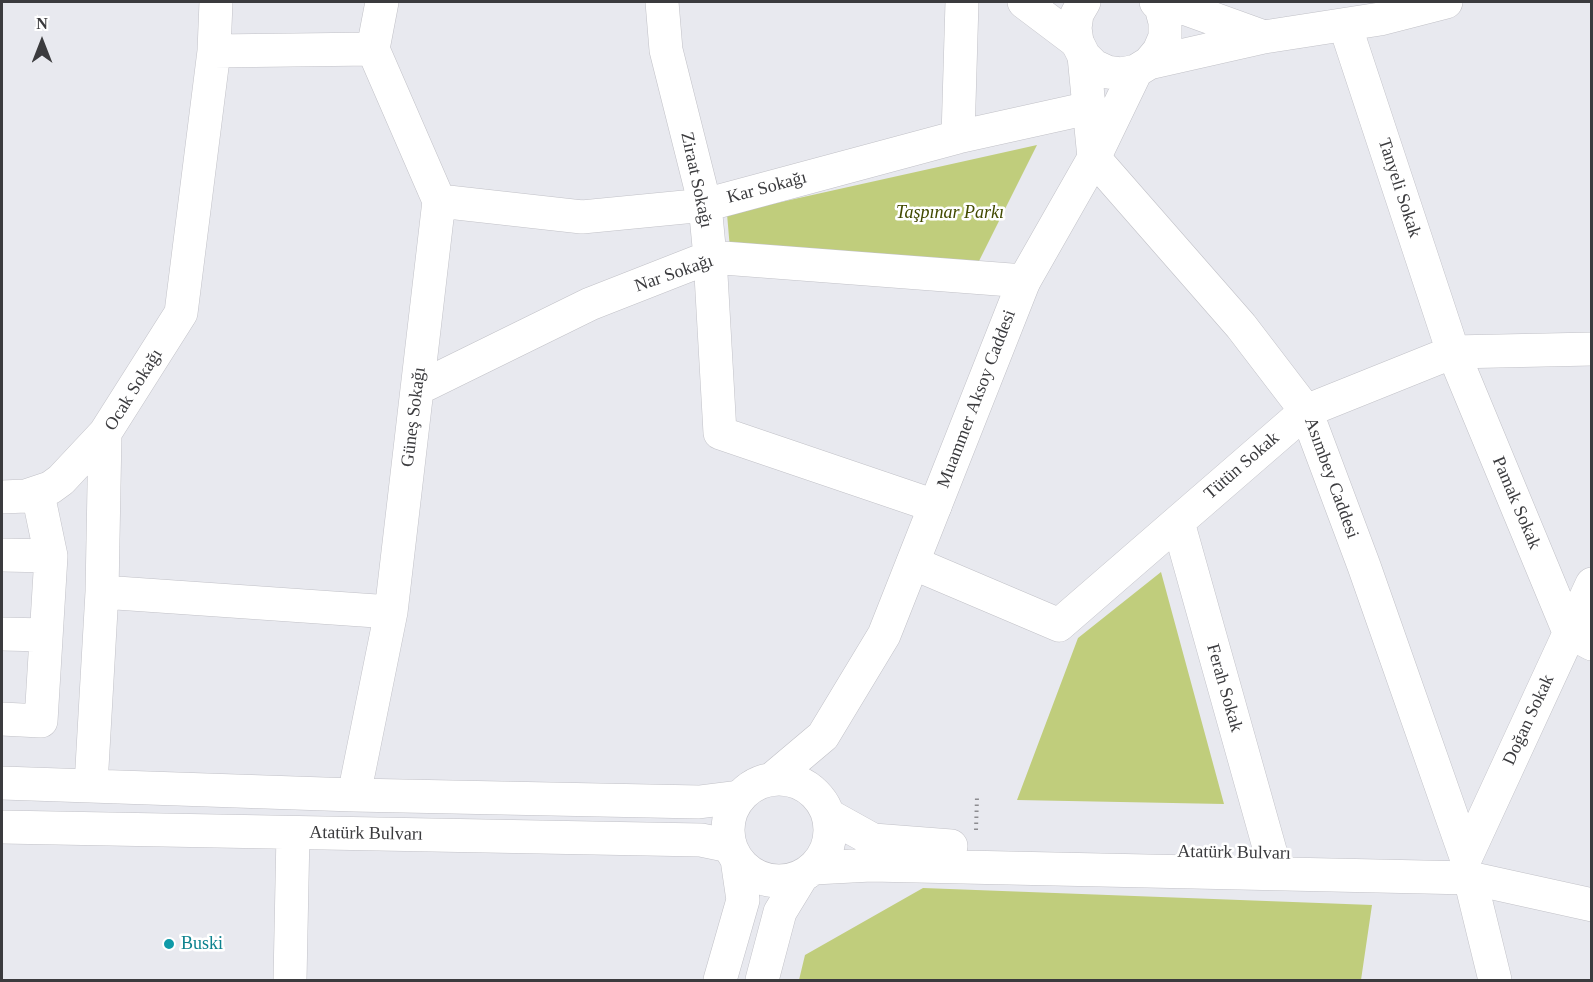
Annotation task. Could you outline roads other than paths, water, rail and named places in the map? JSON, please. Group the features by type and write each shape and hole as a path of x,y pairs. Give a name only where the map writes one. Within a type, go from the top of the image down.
{"street":[{"name":"Ocak Sokağı","path":"91,785 102,592 105,433 182,313 214,51 216,2"},
{"path":"382,2 373,49 439,201"},
{"name":"Ziraat Sokağı","path":"662,2 666,50 705,205 720,433 935,506"},
{"path":"958,137 962,2"},
{"path":"1024,2 1080,49 1094,66 1107,72 1122,74 1264,37 1345,25 1385,10 1446,2"},
{"path":"1084,2 1077,14 1075,28 1089,108 1094,158"},
{"name":"Muammer Aksoy Caddesi","path":"823,736 884,635 1024,281 1143,67 1159,51 1165,37 1165,22 1161,8 1156,2"},
{"path":"1167,2 1264,37"},
{"name":"Tanyeli Sokak","path":"1345,25 1453,352"},
{"path":"214,51 373,49"},
{"name":"Kar Sokağı","path":"439,201 582,217 705,205 958,137 1089,108"},
{"name":"Asımbey Caddesi","path":"1094,158 1241,326 1306,411 1364,566 1468,868 1495,981"},
{"name":"Güneş Sokağı","path":"354,795 391,612 439,201"},
{"name":"Nar Sokağı","path":"417,389 590,304 710,257 1024,281"},
{"path":"1453,352 1592,349"},
{"name":"Tütün Sokak","path":"913,563 1059,625 1306,411 1453,352"},
{"name":"Pamak Sokak","path":"1453,352 1580,638"},
{"path":"2,497 38,494 61,480 105,433"},
{"path":"2,719 41,721 51,556 38,494"},
{"name":"Ferah Sokak","path":"1178,522 1271,854"},
{"path":"2,555 51,556"},
{"name":"Doğan Sokak","path":"1468,868 1580,638 1591,586"},
{"path":"102,592 391,612"},
{"path":"2,634 46,635"},
{"path":"720,981 743,900 727,831 729,816 740,797 757,783 772,778 823,736"},
{"path":"762,981 780,912 808,872 823,856 829,843 830,829 825,809 823,736"},
{"path":"772,778 801,783 813,791 825,809 872,853 1468,868 1592,905"},
{"path":"2,783 354,795 699,802 740,797"},
{"name":"Atatürk Bulvarı","path":"2,827 701,840 733,853"},
{"path":"291,981 293,833"},
{"name":"Atatürk Bulvarı","path":"808,872 872,853 990,849 1271,854 1542,871 1592,884"},
{"path":"733,853 747,870 760,878 788,881 808,872"}],"place":[{"name":"Buski","path":"169,944"}],"park label":[{"name":"Taşpınar Parkı","path":"950,213"}]}
